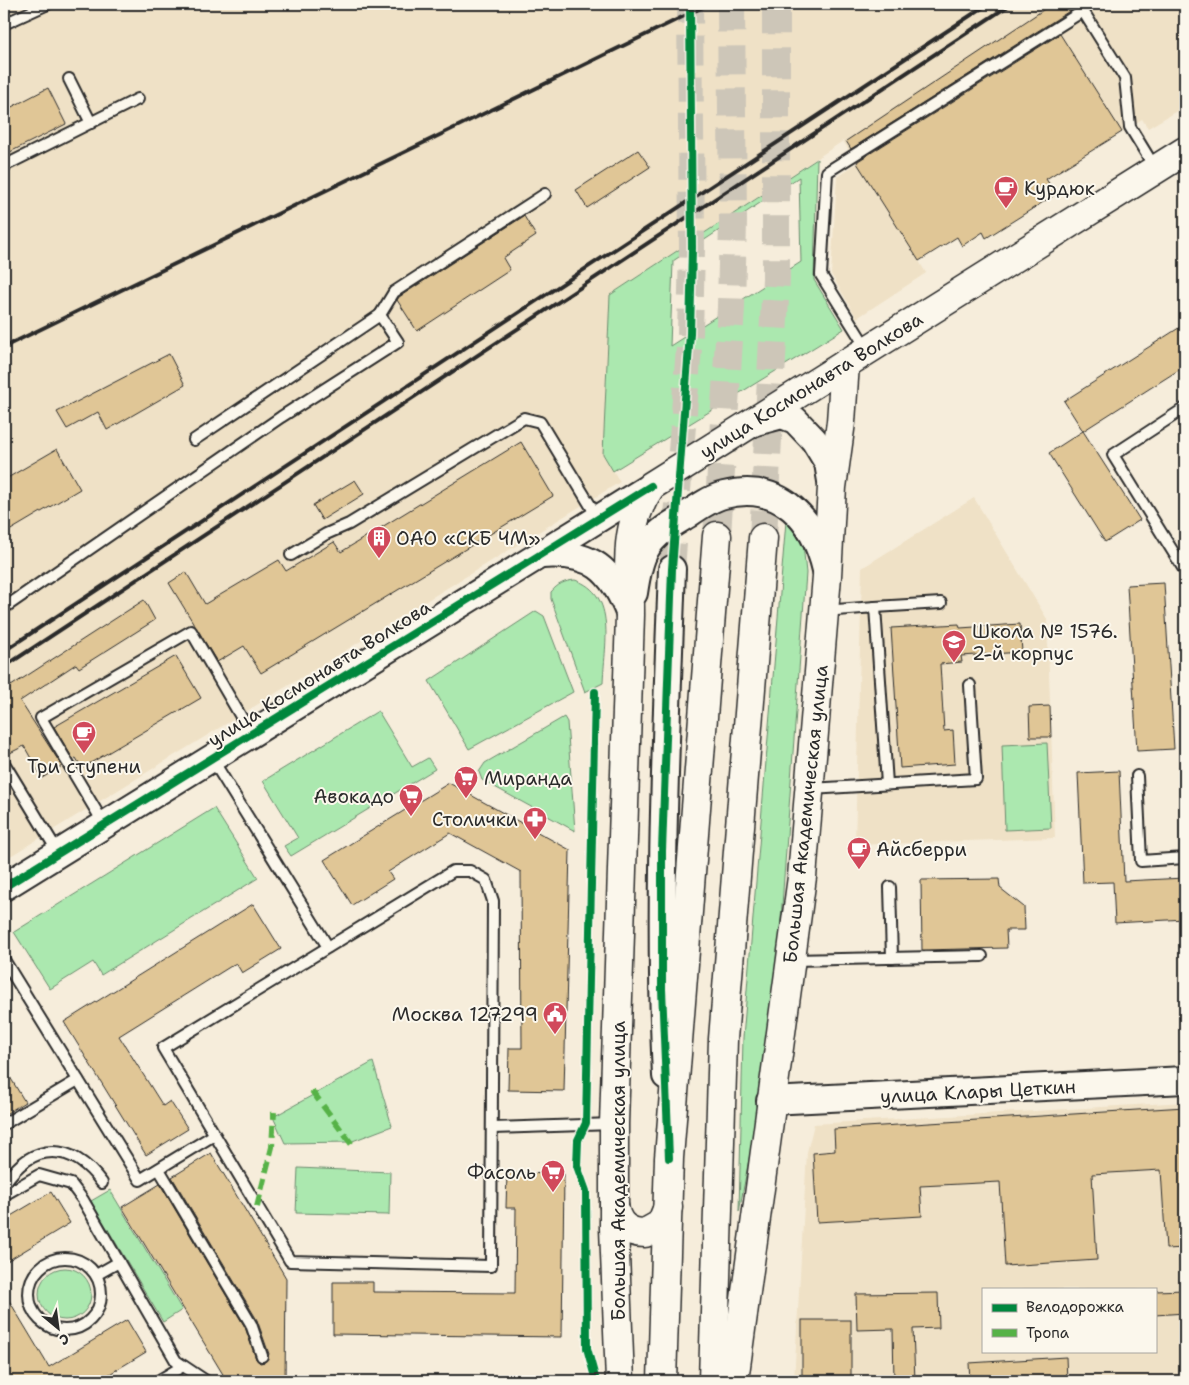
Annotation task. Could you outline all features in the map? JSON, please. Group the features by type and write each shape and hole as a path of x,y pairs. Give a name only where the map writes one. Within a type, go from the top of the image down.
{"main road":[{"name":"улица Космонавта Волкова","path":"651,486 1185,151"},
{"name":"Большая Академическая улица","path":"734,1381 770,1101 802,877 827,576 832,487 841,422 845,364"},
{"name":"Большая Академическая улица","path":"620,1381 614,1206 614,1124 630,615 630,534 634,515 651,486"},
{"path":"662,1381 669,1158 717,536"},
{"path":"713,1381 723,1039 763,538"},
{"path":"614,1206 620,1223 636,1233 654,1230 661,1224 668,1208"}],"street":[{"path":"749,424 768,417 782,415 795,420 814,440 828,463 832,487"},
{"name":"улица Космонавта Волкова","path":"4,887 651,486"},
{"path":"630,615 636,578 646,549 665,529 722,496 746,492 768,495 785,503 812,530 820,546 827,576"},
{"path":"541,555 563,553 584,557 600,566 610,575 621,592 630,615"},
{"path":"669,1158 662,988 662,851 672,569"},
{"name":"улица Клары Цеткин","path":"770,1101 1185,1080"}],"lane":[{"path":"4,24 48,4"},
{"path":"868,350 821,275 827,172 1083,12 1125,78 1130,127 1156,169"},
{"path":"69,79 91,123"},
{"path":"4,166 138,99"},
{"path":"194,440 380,315 394,292 545,194"},
{"path":"4,608 273,423 398,342 380,315"},
{"path":"1185,408 1113,455 1185,571"},
{"path":"291,555 326,534 349,524 524,418 540,422 599,519"},
{"path":"824,611 942,602"},
{"path":"875,607 887,784"},
{"path":"105,825 41,718 190,631 252,735"},
{"path":"810,790 976,778 970,685"},
{"path":"212,759 328,947"},
{"path":"4,763 59,853"},
{"path":"1137,776 1141,861 1185,858"},
{"path":"453,871 470,871 486,880 493,901 492,1128 491,1266 290,1262 163,1048 453,871"},
{"path":"890,887 892,958"},
{"path":"791,960 982,956"},
{"path":"4,960 140,1180 214,1135"},
{"path":"4,1124 78,1080"},
{"path":"492,1128 586,1123 614,1124"},
{"path":"4,1184 13,1170 29,1159 47,1152 71,1155 90,1167 102,1183"},
{"path":"159,1169 251,1324 262,1356"},
{"path":"4,1195 39,1175 71,1184 83,1200 176,1361 206,1381"},
{"path":"66,1258 78,1260 88,1266 96,1275 100,1286 101,1298 91,1319 82,1326 71,1329 48,1326 32,1309 29,1297 30,1285 35,1274 43,1266 54,1260 66,1258"},
{"path":"96,1275 119,1262"},
{"path":"158,1381 183,1366"},
{"path":"500,1381 527,1381"}],"shaded area":[{"path":"4,4 1185,4 1185,106 1148,128 1142,119 1047,179 1056,194 986,237 977,224 973,228 978,236 962,246 956,237 919,261 926,273 857,318 831,274 837,177 857,163 843,141 610,295 603,454 620,482 4,860"},
{"name":"Школа № 1576. 2-й корпус","path":"974,498 1047,619 1055,838 855,845 862,568"},
{"path":"1185,1102 1185,1381 794,1381 807,1152 814,1124"}],"green space":[{"path":"817,159 814,280 844,329 613,471 603,454 610,295","holes":["799,177 801,262 670,346 673,261"]},
{"path":"786,521 803,544 806,573 776,988 760,1101 739,1212 743,1038"},
{"path":"575,580 589,587 598,597 606,623 603,683 585,692 551,599 551,592 561,583"},
{"path":"536,611 544,616 573,692 469,749 429,681"},
{"path":"378,711 412,767 428,758 435,769 291,856 284,846 298,838 263,781"},
{"path":"564,717 567,722 575,831 482,780 479,772 485,763"},
{"path":"1047,743 1051,828 1005,830 1002,745"},
{"path":"214,808 258,878 101,975 93,962 50,989 14,932"},
{"path":"373,1062 392,1126 350,1142 285,1143 273,1117"},
{"path":"298,1168 390,1172 389,1215 296,1213"},
{"path":"110,1190 182,1310 163,1322 91,1201"},
{"path":"65,1268 79,1272 87,1280 91,1294 87,1308 79,1316 65,1320 51,1316 43,1308 39,1294 43,1280 51,1272"}],"building":[{"path":"1052,4 1088,4 1079,5 851,149 846,141"},
{"path":"1060,34 1122,132 1046,179 1056,194 986,238 983,232 962,246 957,237 919,261 857,163 858,161"},
{"path":"48,88 66,124 4,155 4,111"},
{"path":"638,150 650,167 587,208 576,190"},
{"path":"524,216 536,236 503,258 510,270 417,331 397,300 399,297"},
{"path":"1185,324 1185,366 1083,431 1064,401"},
{"path":"169,354 185,385 107,430 98,412 67,429 57,412"},
{"path":"1083,431 1140,520 1105,542 1049,453"},
{"name":"ОАО «СКБ ЧМ»","path":"521,442 553,496 261,673 244,646 217,662 169,583 186,572 205,604 279,560 286,571 334,542 341,552"},
{"path":"57,449 80,489 4,534 4,480"},
{"path":"355,480 364,494 322,520 313,505"},
{"path":"1164,583 1174,749 1137,751 1127,585"},
{"path":"144,600 155,620 79,668 76,664 20,701 62,766 42,778 24,746 4,756 4,674 11,686"},
{"path":"959,624 960,628 1020,624 1022,652 961,656 962,662 940,664 944,731 953,730 955,764 900,768 891,628"},
{"path":"176,656 201,698 82,768 76,758 73,759 54,727"},
{"path":"1050,706 1051,737 1030,737 1029,707"},
{"path":"1119,771 1124,881 1185,878 1185,919 1115,923 1113,882 1083,883 1078,773"},
{"path":"449,783 570,850 564,1091 508,1090 509,1048 522,1048 521,872 450,833 388,872 393,879 352,905 324,860"},
{"path":"999,879 1000,888 1024,907 1025,930 1006,930 1007,948 922,950 921,880"},
{"path":"253,904 281,949 242,973 236,963 119,1036 163,1106 170,1101 188,1129 146,1155 64,1022"},
{"path":"4,1067 25,1102 4,1115"},
{"path":"1185,1107 1185,1248 1166,1249 1161,1170 1092,1174 1097,1260 1005,1266 1000,1182 920,1186 922,1216 817,1222 813,1153 835,1151 834,1129"},
{"path":"211,1153 286,1278 285,1381 227,1381 122,1207 160,1184 245,1327 256,1359 260,1363 265,1362 269,1354 257,1320 172,1177"},
{"path":"507,1173 564,1174 562,1337 333,1334 333,1282 373,1282 373,1292 515,1293 516,1208 506,1208"},
{"path":"51,1192 70,1223 4,1263 4,1220"},
{"path":"1185,1290 1185,1313 1156,1315 1156,1291"},
{"path":"4,1292 49,1367 127,1320 146,1352 98,1381 8,1381 4,1375"},
{"path":"938,1293 939,1328 913,1329 915,1381 894,1381 893,1329 857,1330 856,1294"},
{"path":"802,1320 851,1320 851,1381 802,1381"},
{"path":"1066,1357 1067,1381 970,1381 969,1363"}],"tunnel":[{"path":"672,569 690,334 692,248 690,4"},
{"path":"717,536 731,307 733,221 731,4"},
{"path":"763,538 776,278 776,4"}],"railway":[{"path":"4,347 709,4"},
{"path":"4,651 988,4"},
{"path":"4,667 1011,4"}],"marked path":[{"path":"312,1091 353,1146"},
{"path":"257,1207 272,1147 274,1112"}],"cycle path":[{"path":"669,1158 662,989 662,851 672,569 690,334 692,248 690,4"},
{"path":"4,887 651,486"},
{"path":"595,692 586,1123 578,1140 577,1166 586,1191 587,1348 596,1381"}],"place":[{"name":"Курдюк","path":"1006,209"},
{"name":"ОАО «СКБ ЧМ»","path":"379,559"},
{"name":"Школа № 1576. 2-й корпус","path":"954,663"},
{"name":"Три ступени","path":"84,754"},
{"name":"Миранда","path":"466,799"},
{"name":"Авокадо","path":"411,817"},
{"name":"Столички","path":"535,840"},
{"name":"Айсберри","path":"859,870"},
{"name":"Москва 127299","path":"555,1035"},
{"name":"Фасоль","path":"553,1193"}]}
